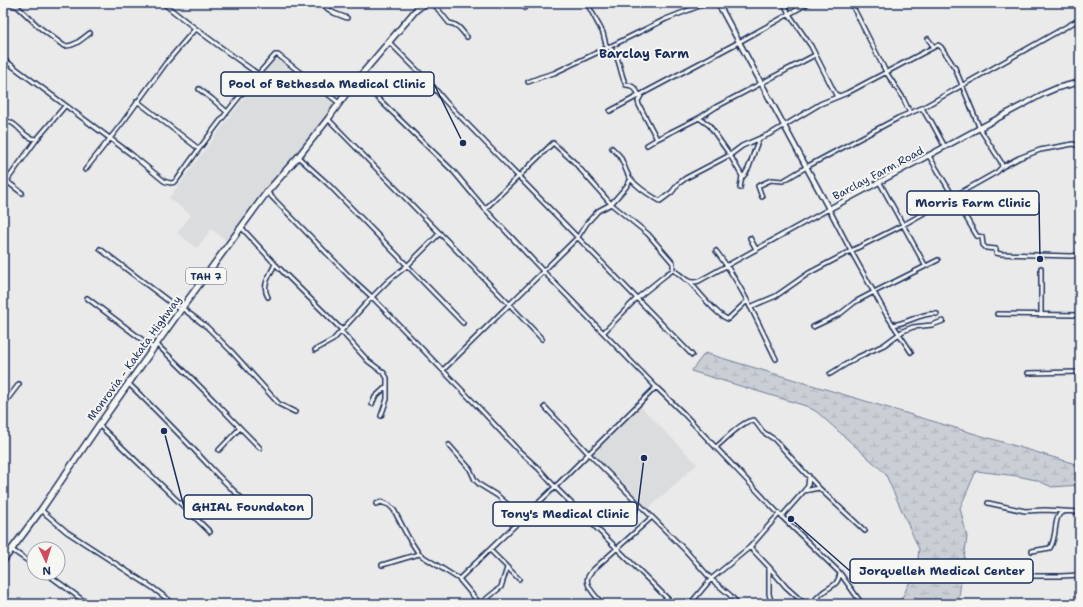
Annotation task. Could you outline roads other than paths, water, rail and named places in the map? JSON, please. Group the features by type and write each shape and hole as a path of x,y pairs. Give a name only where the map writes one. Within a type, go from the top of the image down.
{"highway":[{"name":"Monrovia - Kakata Highway","path":"3,560 41,510 98,425 267,192 298,157 339,103 389,42 416,10 424,3"}],"street":[{"path":"3,6 8,3 18,7 64,46 69,47 90,33"},
{"path":"163,3 195,29 207,36 258,74"},
{"path":"319,3 334,13 347,18"},
{"path":"433,3 449,23 458,27 467,37"},
{"path":"521,3 525,8"},
{"path":"587,3 600,28 606,45 617,57 620,72 626,85 631,85 641,94"},
{"path":"528,82 554,73 666,19 707,3"},
{"name":"Barclay Farm Road","path":"718,3 829,209 880,183 1043,94 1080,82"},
{"path":"784,3 789,14 811,46 814,55 836,95 839,96"},
{"path":"610,111 809,3"},
{"path":"851,3 886,72 903,98 910,113"},
{"path":"762,197 758,186 771,180 783,181 898,118 922,108 1080,19"},
{"path":"85,170 123,122 166,63 195,29"},
{"path":"928,39 934,47"},
{"path":"389,42 636,299 692,355"},
{"path":"612,148 620,156 631,179 647,194 655,197 660,202 686,178 730,155 742,146 760,139 820,104 839,96 938,45 941,47 955,68 980,129 1001,162 1002,167"},
{"path":"3,59 110,139 164,182 169,183 176,181 227,112 276,54 339,103"},
{"path":"646,145 700,118 716,107 814,55"},
{"path":"359,80 454,172 485,209 543,271 684,414 780,515 840,573 862,604"},
{"path":"198,90 215,101 227,112"},
{"path":"641,94 638,101 639,105 657,139"},
{"path":"137,101 199,149"},
{"path":"22,193 9,183 8,179 37,139 65,106"},
{"path":"922,108 929,120 931,120 945,147"},
{"path":"700,118 709,125 730,155 742,178"},
{"path":"3,119 13,123 26,136 32,139 37,139"},
{"path":"328,119 367,157 542,340"},
{"path":"740,188 742,178 749,168 753,154 760,139"},
{"path":"485,209 553,143 574,162 611,204 648,234 673,263 673,270"},
{"path":"750,307 776,296 809,273 851,250 903,225 954,197 1019,158 1040,150 1073,144 1080,146"},
{"path":"929,156 978,236 982,238 983,245 986,248 996,249 996,253 1071,256 1080,255"},
{"path":"298,157 328,184 463,323"},
{"path":"443,370 578,237 598,211 611,204 631,179"},
{"path":"880,183 925,265"},
{"path":"267,192 372,297 518,450 539,469 555,487 674,604"},
{"path":"689,281 699,281 829,209 874,292 911,352"},
{"path":"241,227 275,264 341,330 368,361 384,373 387,378 387,399 381,416"},
{"path":"315,350 333,340 388,281 408,265 440,233"},
{"path":"750,238 756,249"},
{"path":"100,249 179,309 182,308 207,327 242,362 279,404 295,412"},
{"path":"716,251 727,265 776,359"},
{"path":"813,327 840,314 855,302 925,265 938,260"},
{"path":"268,297 265,292 266,281 275,264"},
{"path":"1041,268 1041,313"},
{"path":"673,270 689,281 710,305 724,318 728,319 747,301"},
{"path":"604,332 636,299 673,270"},
{"path":"87,298 184,368 210,398 260,448"},
{"path":"893,325 901,324 931,313 937,314"},
{"path":"997,314 1041,313 1080,315"},
{"path":"830,374 856,358 884,345 903,331 913,327 932,325 942,321"},
{"path":"1028,373 1080,372"},
{"path":"128,383 254,511"},
{"path":"3,405 19,384"},
{"path":"372,404 375,397 387,386"},
{"path":"459,579 656,387"},
{"path":"545,407 588,453 738,604"},
{"path":"716,448 744,424 754,420 763,432 774,439 819,488 865,531"},
{"path":"98,425 210,532"},
{"path":"219,450 240,428"},
{"path":"449,444 470,469 475,480 480,485 498,496 522,518"},
{"path":"690,604 712,579 750,547 804,491 808,486 809,476"},
{"path":"804,491 819,488"},
{"path":"376,504 381,502 389,505 394,510 419,554 459,579 480,604 501,587 507,568"},
{"path":"988,502 1025,511 1045,510 1080,512"},
{"path":"41,510 67,532 153,588 174,604"},
{"path":"1032,550 1044,550 1050,548 1055,537 1057,517 1064,512"},
{"path":"603,604 592,593 587,581 588,577 617,548 652,517"},
{"path":"750,547 786,587 805,604"},
{"path":"12,550 26,560"},
{"path":"490,550 518,579"},
{"path":"382,565 419,554"},
{"path":"769,567 769,594 772,604"},
{"path":"811,604 826,590 833,587 839,579 840,573"},
{"path":"1029,576 1080,575"},
{"path":"58,581 88,604"},
{"path":"3,596 11,604"}],"place":[{"name":"Pool of Bethesda Medical Clinic","path":"463,143"},
{"name":"Morris Farm Clinic","path":"1040,259"},
{"name":"GHIAL Foundaton","path":"164,431"},
{"name":"Tony's Medical Clinic","path":"644,458"},
{"name":"Jorquelleh Medical Center","path":"791,519"}],"district":[{"name":"Barclay Farm","path":"644,53"}]}
